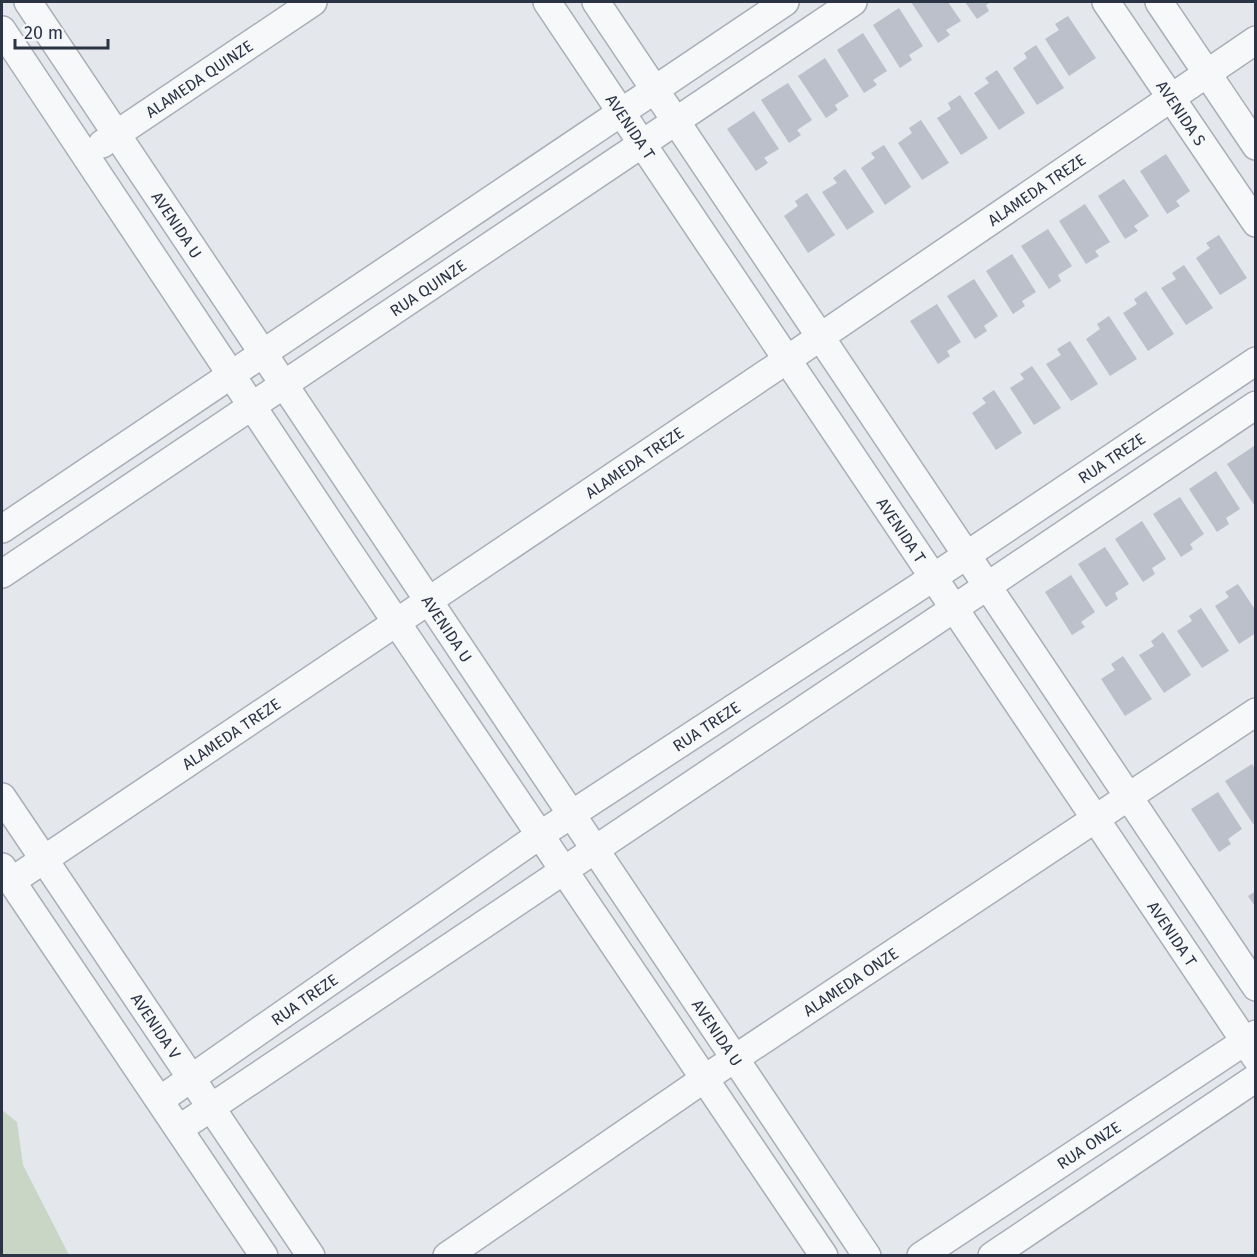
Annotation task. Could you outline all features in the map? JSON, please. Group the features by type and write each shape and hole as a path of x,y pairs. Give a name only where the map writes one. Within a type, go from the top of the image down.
{"street":[{"name":"AVENIDA U","path":"28,2 867,1256"},
{"name":"ALAMEDA QUINZE","path":"85,156 312,2"},
{"name":"AVENIDA T","path":"547,2 1096,819 1252,1044"},
{"path":"596,2 1256,987"},
{"path":"2,529 785,2"},
{"name":"RUA QUINZE","path":"2,574 853,2"},
{"name":"AVENIDA S","path":"1106,2 1256,223"},
{"path":"1159,2 1256,146"},
{"path":"2,30 396,621 824,1256"},
{"name":"ALAMEDA TREZE","path":"7,874 44,859 788,359 1256,40"},
{"name":"RUA TREZE","path":"160,1100 540,835 934,577 1256,361"},
{"path":"179,1129 563,869 956,609 1256,405"},
{"name":"ALAMEDA ONZE","path":"447,1256 704,1079 1256,712"},
{"name":"AVENIDA V","path":"2,797 311,1256"},
{"path":"7,874 264,1256"},
{"name":"RUA ONZE","path":"921,1256 1252,1044"},
{"path":"992,1256 1256,1078"}],"green space":[{"path":"2,1110 17,1122 23,1165 69,1255 2,1255"}],"building":[{"path":"911,2 948,2 961,21 946,30 950,35 938,43"},
{"path":"965,2 991,2 986,5 989,11 977,19"},
{"path":"899,8 923,46 909,55 912,60 900,68 873,25"},
{"path":"1068,16 1096,58 1069,76 1045,39 1059,30 1055,24"},
{"path":"863,33 887,71 873,80 877,85 864,93 837,50"},
{"path":"1036,45 1064,88 1037,105 1013,68 1027,58 1024,53"},
{"path":"825,58 849,96 835,105 838,110 826,118 798,76"},
{"path":"997,70 1025,113 999,130 974,93 989,83 985,78"},
{"path":"788,83 812,120 797,130 801,135 789,143 761,100"},
{"path":"960,95 988,138 961,155 937,118 951,109 948,103"},
{"path":"754,111 779,149 764,158 768,163 756,171 727,129"},
{"path":"921,120 949,163 922,180 898,143 912,133 909,128"},
{"path":"884,145 911,187 885,205 861,168 875,158 871,153"},
{"path":"1166,154 1190,191 1176,201 1180,206 1167,214 1140,171"},
{"path":"845,169 874,212 847,230 822,192 837,183 833,178"},
{"path":"1124,179 1149,216 1134,226 1138,231 1125,239 1098,196"},
{"path":"807,193 835,235 808,253 784,216 798,206 795,201"},
{"path":"1085,204 1110,242 1095,251 1099,256 1086,264 1059,221"},
{"path":"1048,229 1072,266 1058,275 1061,281 1049,289 1021,246"},
{"path":"1219,235 1247,278 1220,295 1196,258 1210,248 1206,243"},
{"path":"1012,254 1036,292 1022,301 1025,306 1013,314 986,271"},
{"path":"1184,265 1213,308 1186,325 1161,288 1176,279 1172,273"},
{"path":"974,279 998,316 984,326 987,331 975,339 947,296"},
{"path":"1146,291 1174,334 1148,351 1123,313 1137,304 1134,299"},
{"path":"937,304 961,342 947,351 950,356 938,364 910,321"},
{"path":"1109,316 1137,359 1110,376 1086,339 1100,329 1097,324"},
{"path":"1070,341 1098,384 1071,401 1046,364 1061,355 1057,349"},
{"path":"1032,366 1061,408 1034,425 1010,388 1024,379 1020,374"},
{"path":"994,390 1022,433 996,450 972,413 986,403 982,398"},
{"path":"1254,446 1256,449 1256,508 1227,464"},
{"path":"1216,471 1240,509 1226,518 1229,524 1217,532 1189,489"},
{"path":"1180,497 1204,534 1190,544 1193,549 1181,557 1153,514"},
{"path":"1142,521 1166,559 1152,568 1155,574 1143,582 1115,539"},
{"path":"1105,547 1129,584 1115,593 1118,599 1106,607 1078,564"},
{"path":"1071,575 1095,612 1081,622 1085,627 1072,635 1045,592"},
{"path":"1238,584 1256,611 1256,633 1239,644 1215,606 1229,597 1225,592"},
{"path":"1201,608 1229,651 1202,668 1177,631 1192,621 1189,616"},
{"path":"1163,632 1191,675 1164,693 1139,655 1154,646 1151,641"},
{"path":"1123,656 1152,699 1125,716 1101,679 1115,670 1111,664"},
{"path":"1252,764 1256,770 1256,822 1253,824 1225,781"},
{"path":"1218,792 1242,829 1228,839 1231,844 1219,852 1191,809"},
{"path":"1256,891 1256,908 1248,896"}]}
